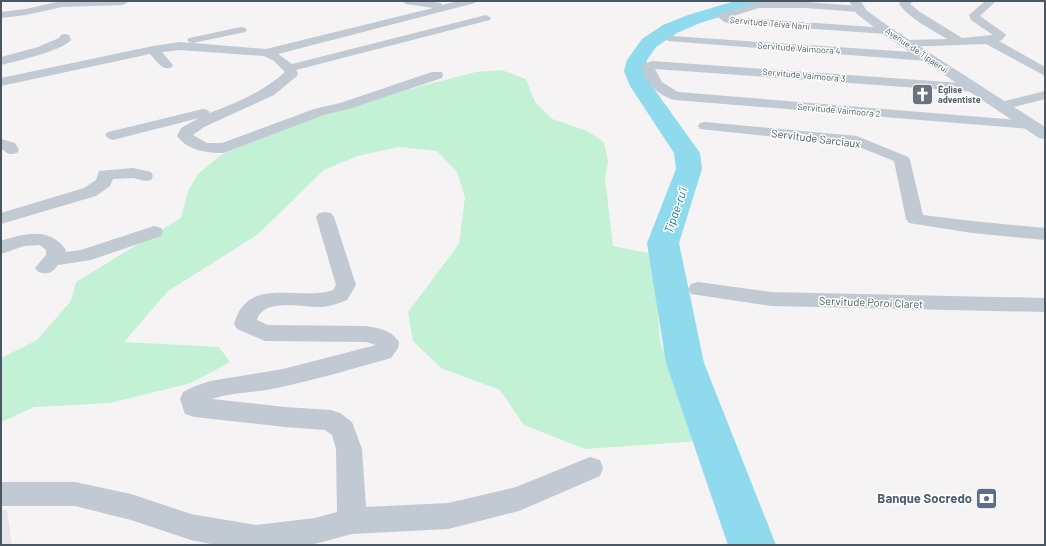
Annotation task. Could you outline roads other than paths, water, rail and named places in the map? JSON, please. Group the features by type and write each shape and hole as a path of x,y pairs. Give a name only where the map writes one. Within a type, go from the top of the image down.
{"main road":[{"name":"Avenue de Tipaerui","path":"857,5 887,31 1002,106 1035,124 1045,134"}],"street":[{"path":"1,15 15,14 74,1"},
{"path":"406,1 446,7"},
{"path":"264,54 471,1"},
{"path":"908,1 904,4 916,14 960,42"},
{"path":"908,44 960,42 998,38 1000,35 975,18 974,15 991,1"},
{"path":"62,4 123,2"},
{"name":"Servitude Teiva Narii","path":"857,5 759,5 722,16 728,20 887,31"},
{"path":"1,19 12,18 44,20"},
{"path":"289,68 486,18"},
{"path":"1,82 241,30"},
{"path":"1,61 26,55 35,50 56,45 65,40 65,37"},
{"name":"Servitude Vaimoora 4","path":"672,40 927,57"},
{"path":"988,40 1045,72"},
{"path":"168,47 198,47 264,54 278,58 289,68 292,73 284,82 266,93 202,122 186,131 185,136 192,143 210,149 224,148 319,112 344,106 438,74"},
{"path":"153,50 167,64"},
{"name":"Servitude Vaimoora 3","path":"654,79 650,74 648,67 652,65 663,65 975,88"},
{"name":"Servitude Vaimoora 2","path":"654,79 659,86 675,96 1035,124"},
{"path":"113,135 199,115 266,93"},
{"path":"1002,106 1045,95"},
{"name":"Servitude Sarciaux","path":"705,126 860,142 902,160 915,219 972,227 1045,234"},
{"path":"1,219 90,192 104,182 105,175 133,173 144,176"},
{"path":"325,217 346,285 340,295 323,300 284,298 256,303 245,316 245,324 266,333 366,334 377,336 388,342 387,348 382,352 268,382 218,387 203,391 192,399 194,407 285,417 331,420 343,430 349,449 352,521"},
{"path":"1,248 32,240 49,241 54,245 56,250 55,256 48,264 84,256 154,232"},
{"name":"Servitude Poroi Claret","path":"698,289 771,299 1045,305"},
{"path":"1,494 75,494 131,507 191,527 257,542 315,531 352,521 448,516 519,499 590,468"}],"waterway":[{"name":"Tipae-ru’i","path":"752,545 685,363 663,243 689,169 687,153 641,86 635,71 637,60 649,43 670,29 694,19 753,1"}],"place":[{"name":"Église adventiste","path":"922,94"},
{"name":"Banque Socredo","path":"987,498"}]}
